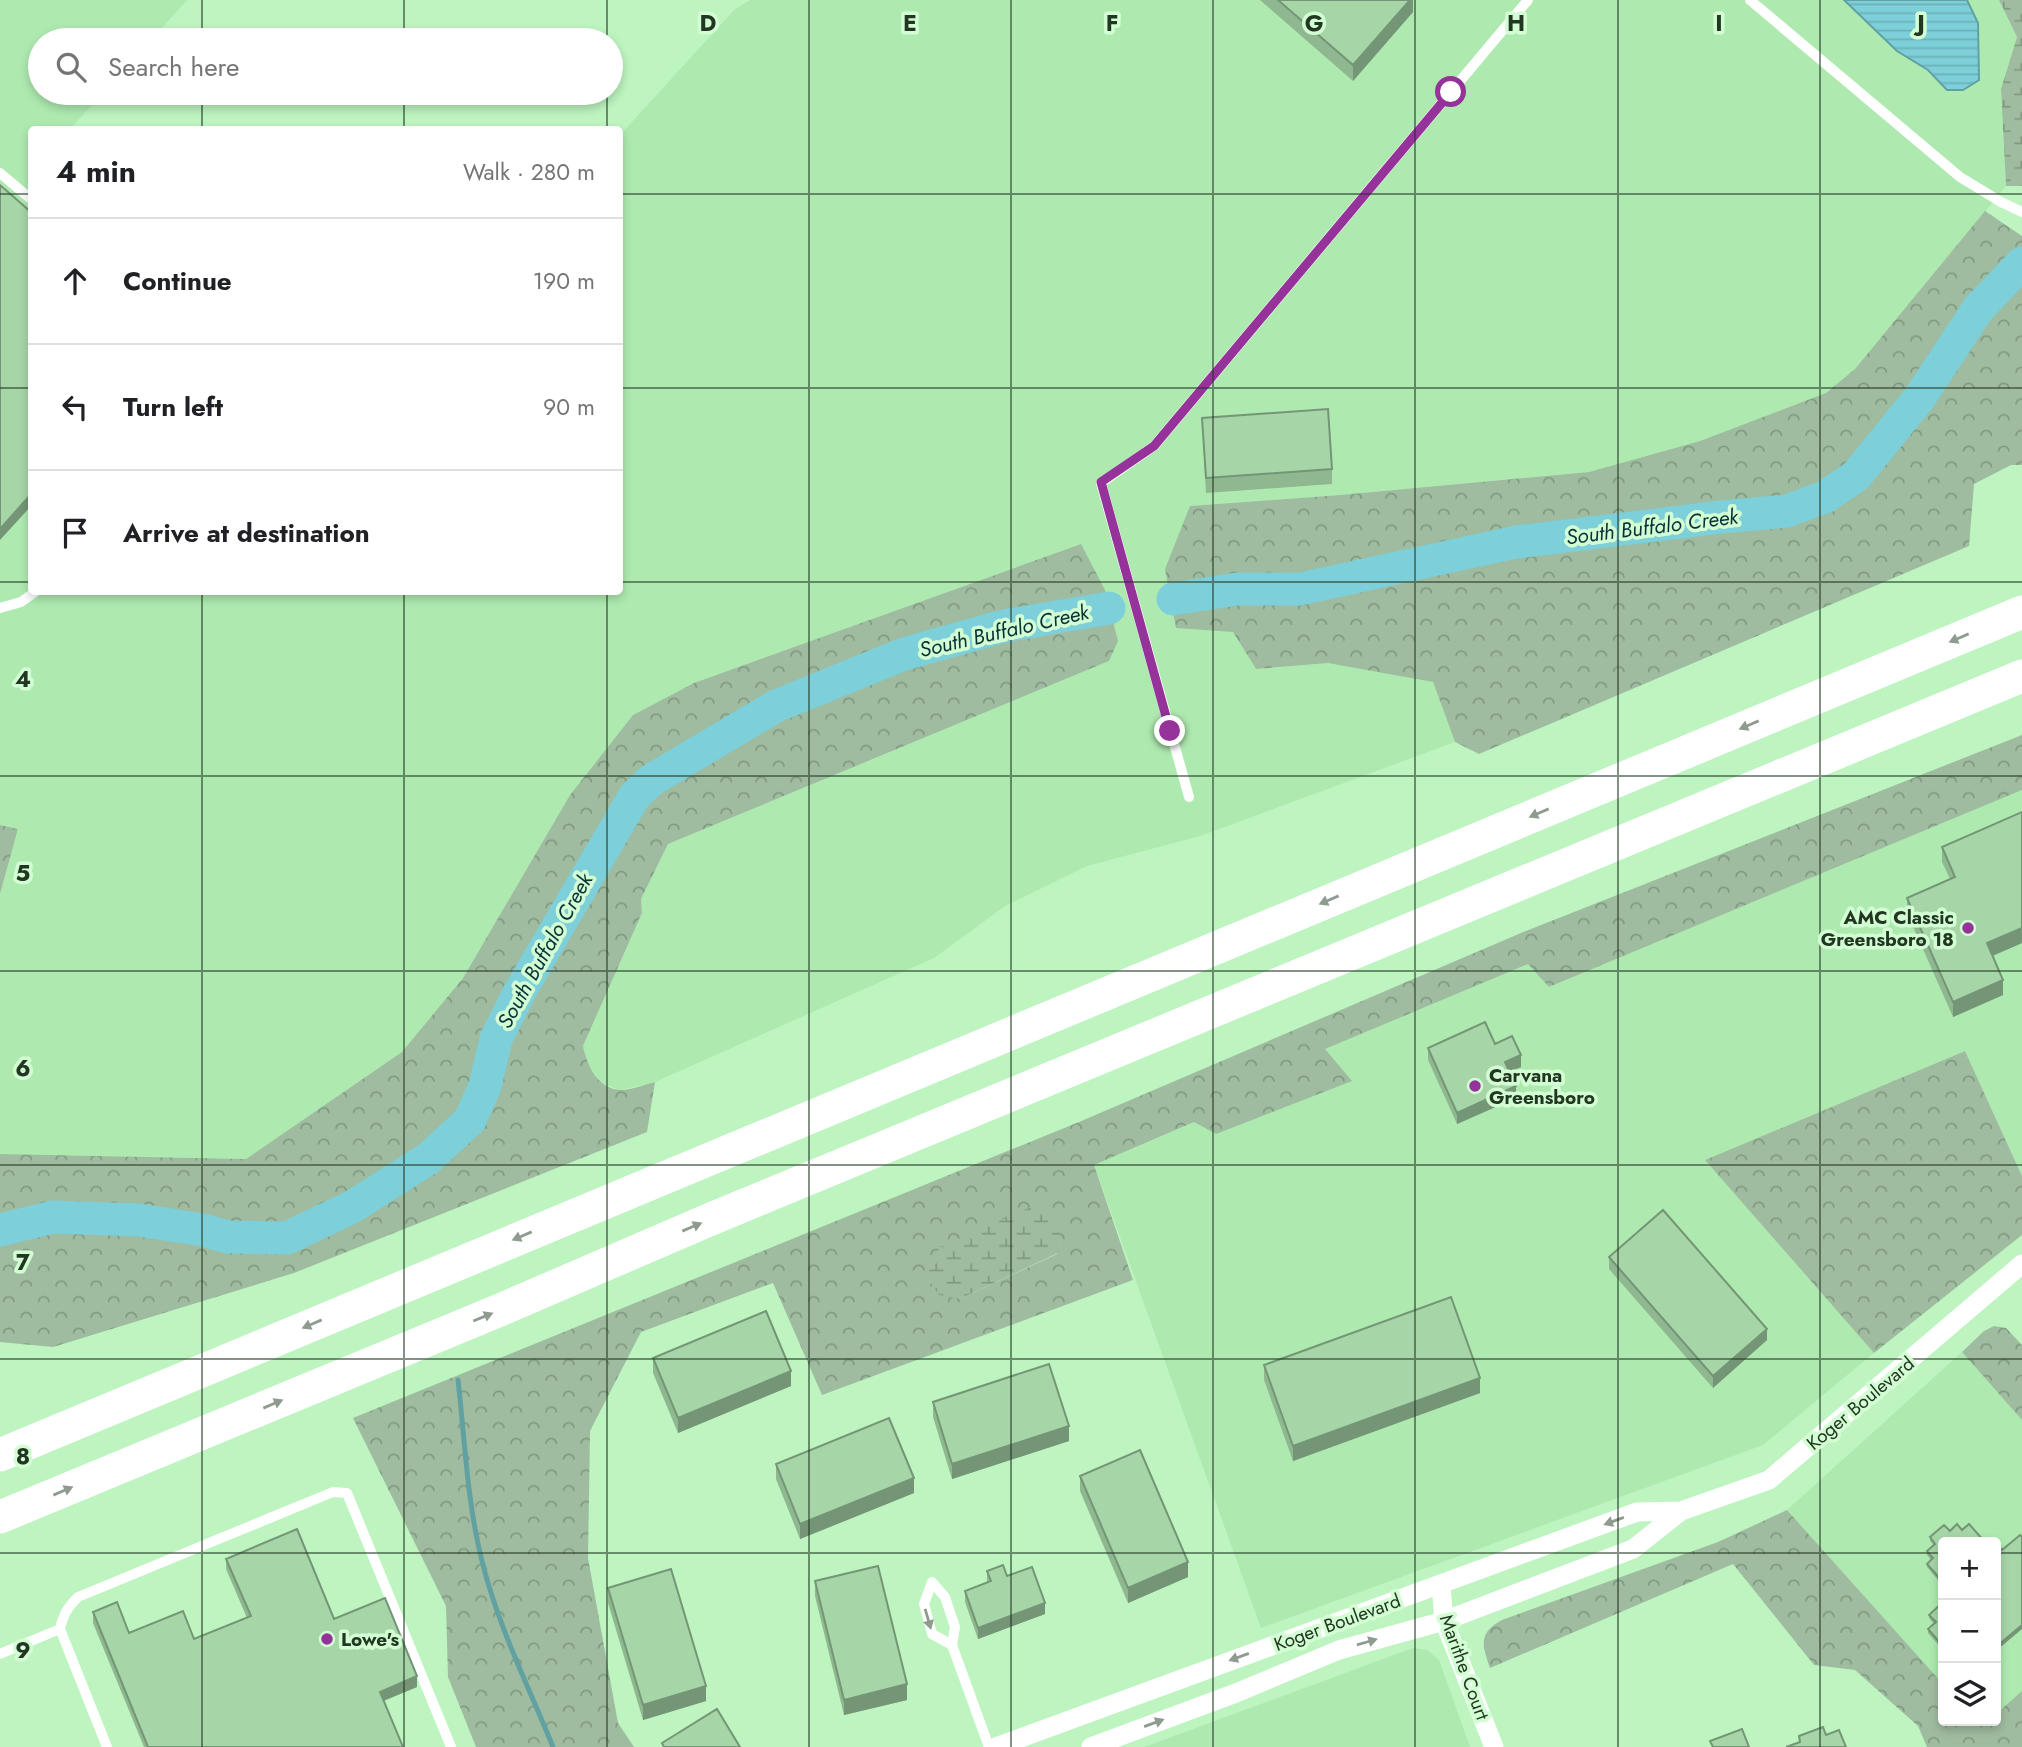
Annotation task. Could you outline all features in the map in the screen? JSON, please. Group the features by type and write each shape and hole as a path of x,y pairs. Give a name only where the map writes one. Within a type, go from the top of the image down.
{"highway":[{"path":"0,1455 2022,612"},
{"path":"0,1517 500,1310 711,1219 2022,676"},
{"path":"0,1444 117,1407"}],"street":[{"name":"Koger Boulevard","path":"996,1747 1637,1512 1681,1511 1769,1480 2022,1264"},
{"name":"Koger Boulevard","path":"1091,1747 1236,1693 1339,1650 1444,1621 1633,1549 1681,1511"},
{"name":"Marithe Court","path":"1441,1585 1444,1621 1494,1747"}],"lane":[{"path":"1189,797 1101,482 1154,446 1528,0"},
{"path":"1750,0 1960,177 2022,212"},
{"path":"0,173 28,197"},
{"path":"0,608 21,602 31,595"},
{"path":"107,1747 60,1629 64,1613 78,1597 333,1492 347,1493 452,1747"},
{"path":"952,1646 932,1634 924,1604 932,1582 945,1597 955,1627 952,1646 989,1747"},
{"path":"0,1654 60,1629"}],"shaded area":[{"path":"0,0 187,0 162,28 28,28 28,105 92,105 73,126 28,126 28,595 623,595 623,132 735,9 750,0 1999,0 2017,37 2001,89 2006,186 1855,369 1826,393 1700,441 1589,472 1190,506 1233,632 1256,669 1328,662 1433,682 1455,742 1200,836 1087,866 1005,906 934,958 655,1082 620,1090 599,1082 586,1061 583,1046 642,913 641,899 668,844 1109,661 1081,544 694,683 633,715 570,795 463,978 402,1052 246,1159 0,1154 0,894 18,830 0,825"},
{"path":"2022,790 2022,1176 1965,1051 1705,1160 1874,1353 1763,1445 1261,1628 1094,1165 1194,1122 1351,1081 1324,1049 1528,963 1549,987"},
{"path":"1962,1352 2022,1420 2022,1691 2001,1710 2001,1537 1938,1537 1938,1678 1787,1510"},
{"path":"1413,1648 1427,1650 1439,1660 1470,1747 1144,1747"}],"green space":[{"path":"1999,0 2022,0 2022,186 2006,186 2001,89 2017,37"},
{"path":"1985,211 2022,236 2022,465 2011,465 1974,484 1969,546 1479,754 1455,742 1433,682 1328,663 1256,669 1233,632 1176,628 1165,569 1190,506 1589,472 1700,441 1826,393 1855,369"},
{"path":"1081,544 1105,590 1118,641 1109,661 668,844 641,899 642,913 583,1046 595,1075 606,1086 625,1090 655,1082 647,1132 294,1273 53,1347 0,1342 0,1154 246,1159 402,1052 463,978 570,795 633,715 694,683"},
{"path":"2022,735 2022,790 1549,987 1528,964 1325,1049 1352,1081 1216,1134 1194,1122 1094,1165 1133,1280 822,1395 773,1283 641,1332 590,1431 588,1558 618,1723 634,1747 476,1747 448,1677 446,1606 353,1418 1079,1122 1521,933","holes":["1061,1239 1057,1254 960,1299"]},
{"path":"0,825 18,829 0,894"},
{"path":"1965,1051 2022,1176 2022,1235 1874,1353 1705,1160"},
{"path":"1033,1206 1049,1212 1061,1239 1058,1253 960,1299 939,1295 925,1274 940,1247"},
{"path":"1994,1326 2006,1328 2022,1345 2022,1420 1962,1352 1984,1331"},
{"path":"1787,1510 1938,1678 1938,1726 2001,1726 2001,1710 2022,1691 2022,1747 1927,1747 1918,1726 1855,1670 1814,1665 1733,1564 1490,1668 1484,1640 1489,1630 1502,1620 1718,1542"}],"water":[{"path":"1844,0 1967,0 1978,23 1979,80 1963,90 1947,90 1928,70 1897,51"}],"building":[{"path":"1278,0 1410,0 1353,65"},
{"path":"0,185 28,210 28,498 0,529"},
{"path":"1328,409 1332,469 1206,478 1202,418"},
{"name":"AMC Classic Greensboro 18","path":"2022,812 2022,928 1987,943 2003,980 1953,1002 1907,898 1955,877 1942,847"},
{"name":"Carvana Greensboro","path":"1485,1022 1495,1044 1512,1036 1521,1055 1505,1062 1516,1086 1457,1113 1428,1048"},
{"path":"1663,1210 1767,1329 1713,1376 1609,1257"},
{"path":"1451,1297 1480,1378 1293,1446 1264,1365"},
{"path":"766,1311 791,1371 678,1418 653,1358"},
{"path":"1049,1364 1069,1426 952,1464 933,1402"},
{"path":"889,1418 914,1478 800,1524 776,1464"},
{"path":"1140,1450 1188,1562 1128,1588 1080,1476"},
{"path":"1957,1524 1962,1530 1969,1524 1981,1537 1938,1537 1938,1576 1927,1564 1933,1558 1927,1551 1935,1544 1930,1537 1944,1525 1950,1531"},
{"name":"Lowe's","path":"297,1529 334,1619 385,1598 417,1676 380,1692 403,1747 148,1747 93,1612 117,1602 129,1633 183,1611 194,1639 251,1616 226,1559"},
{"path":"2020,1535 2022,1537 2022,1625 2001,1643 2001,1549"},
{"path":"1003,1565 1007,1576 1032,1567 1045,1603 978,1628 965,1591 991,1581 987,1571"},
{"path":"878,1566 907,1684 844,1700 815,1581"},
{"path":"671,1569 706,1686 643,1705 608,1588"},
{"path":"1938,1607 1938,1641 1928,1629 1936,1622 1929,1615"},
{"path":"717,1709 740,1747 664,1747 662,1743"},
{"path":"1823,1727 1826,1735 1839,1730 1846,1747 1786,1747 1800,1742 1799,1736"},
{"path":"1742,1729 1749,1747 1713,1747 1710,1741"}],"waterway":[{"name":"South Buffalo Creek","path":"1173,599 1237,589 1300,589 1516,542 1787,511 1825,497 1856,476 1920,397 1978,309 2022,263"},
{"path":"2013,271 2022,279"},
{"name":"South Buffalo Creek","path":"0,1230 53,1217 139,1220 203,1230 228,1237 287,1238 352,1207 429,1158 470,1120 485,1086 496,1039 519,993 634,797 650,781 776,706 904,654 1004,626 1109,608"},
{"path":"458,1380 470,1494 482,1561 505,1632 553,1747"}],"place":[{"name":"AMC Classic Greensboro 18","path":"1968,928"},
{"name":"Carvana Greensboro","path":"1475,1086"},
{"name":"Lowe's","path":"327,1639"}],"route":[{"path":"1170,731 1101,482 1154,446 1451,92"}]}
